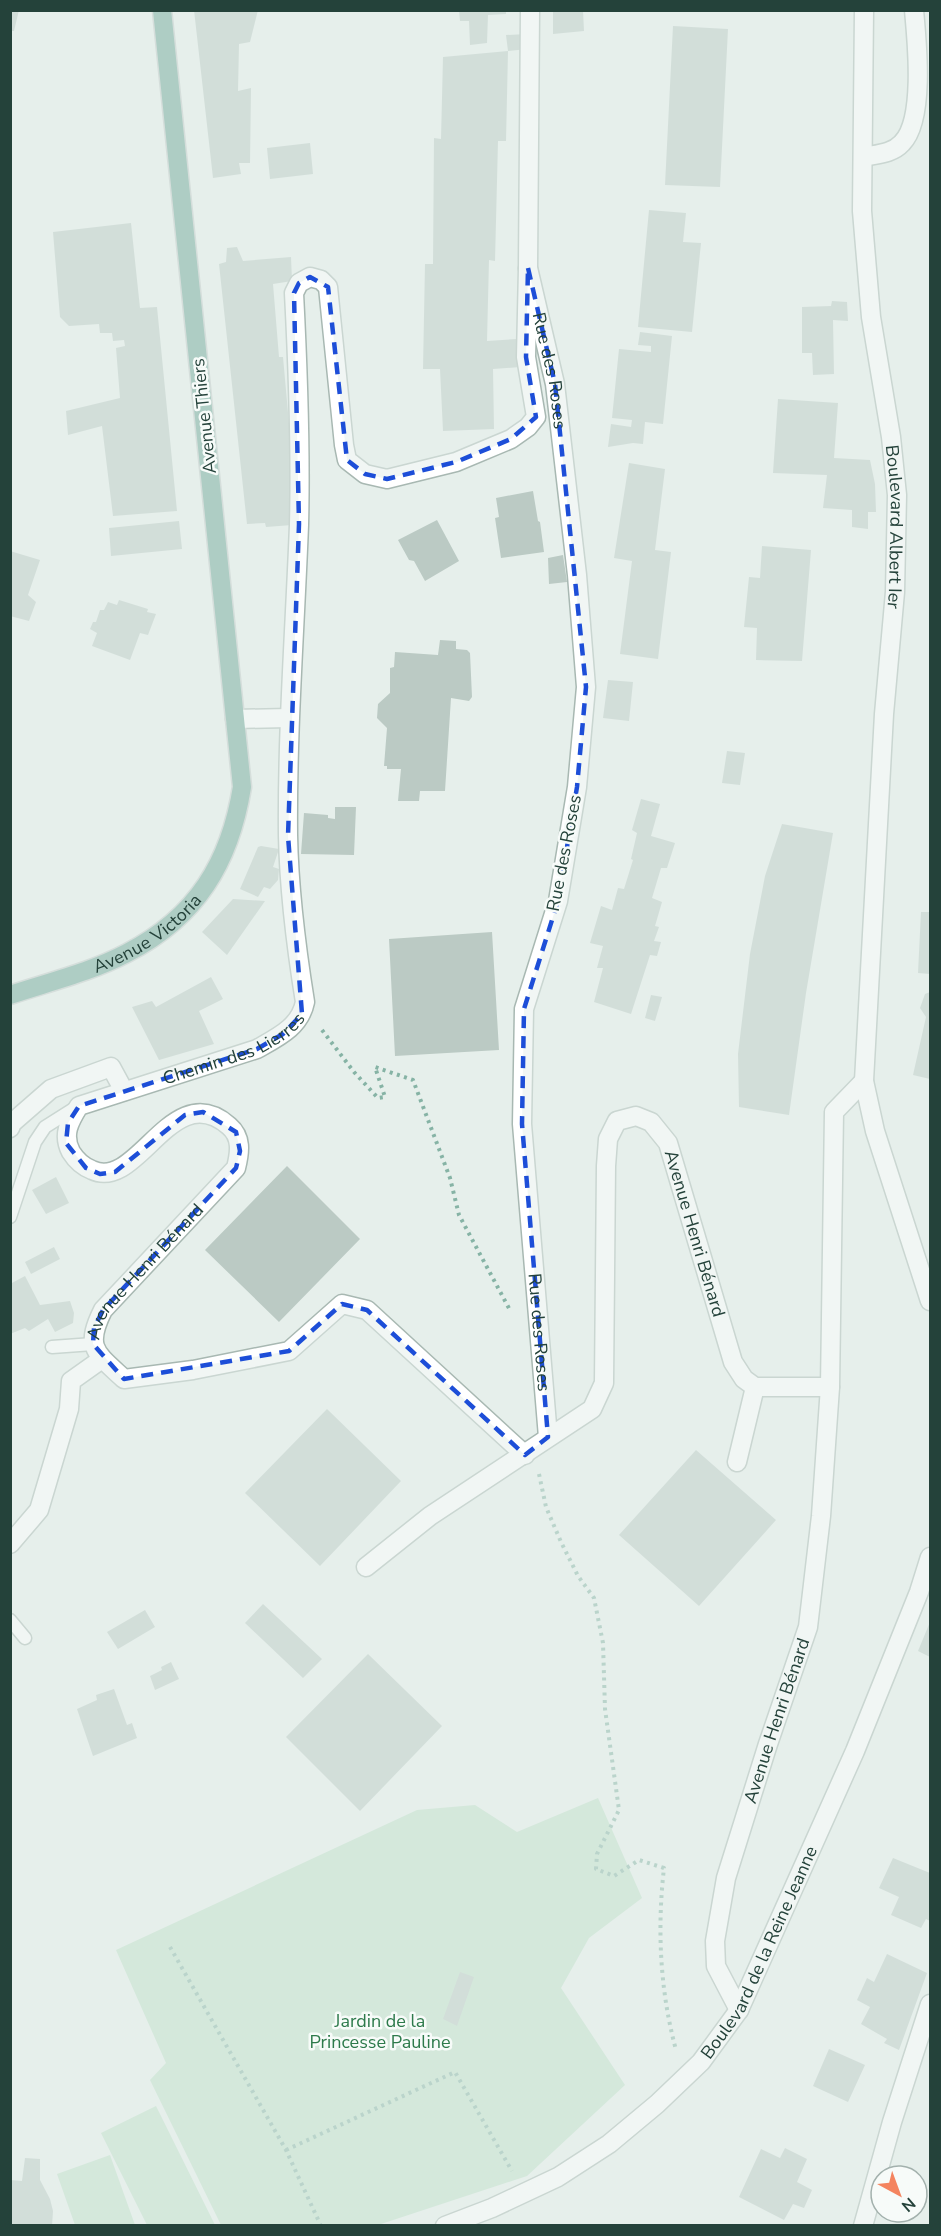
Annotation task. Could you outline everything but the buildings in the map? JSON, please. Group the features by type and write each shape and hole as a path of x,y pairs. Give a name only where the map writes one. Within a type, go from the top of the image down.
{"main road":[{"name":"Avenue Thiers","path":"162,10 242,787 236,820"},
{"name":"Avenue Victoria","path":"10,995 94,967 158,935 180,916 204,889 224,855 236,820"}],"street":[{"name":"Rue des Roses","path":"289,718 299,524 300,434 294,292 299,283 310,277 321,280 328,287 344,445 348,460 364,474 387,479 456,462 511,439 528,427 536,417 526,357 530,10"},
{"name":"Boulevard Albert Ier","path":"864,10 862,211 872,317 891,437 897,495 895,592 884,714 864,1081"},
{"path":"863,157 890,152 903,142 914,120 918,59 914,10"},
{"name":"Rue des Roses","path":"528,268 555,384 577,576 586,687 577,787 558,901 525,1009 522,1124 536,1446"},
{"path":"235,719 289,718"},
{"name":"Chemin des Lierres","path":"124,1090 258,1049 283,1034 302,1014 305,1002 293,927 288,836 289,718"},
{"path":"10,1128 51,1089 111,1067 124,1090 79,1106"},
{"path":"864,1081 875,1131 930,1301"},
{"name":"Avenue Henri Bénard","path":"739,2010 716,1966 715,1941 726,1878 808,1627 821,1516 830,1387 834,1113 864,1081"},
{"name":"Avenue Henri Bénard","path":"79,1106 68,1124 66,1143 74,1157 86,1168 100,1174 115,1172 185,1115 203,1112 220,1118 236,1132 240,1151 236,1168 103,1310 93,1328 98,1351 124,1379 193,1370 289,1351 342,1304 367,1310 536,1446"},
{"name":"Avenue Henri Bénard","path":"366,1568 430,1516 592,1409 604,1383 608,1139 617,1121 636,1116 651,1122 668,1143 733,1362 744,1379 755,1387"},
{"path":"10,1544 39,1510 69,1409 71,1381 98,1351"},
{"path":"737,1462 755,1387 830,1387"},
{"name":"Boulevard de la Reine Jeanne","path":"445,2226 492,2208 558,2177 609,2144 657,2104 701,2062 739,2010 855,1751 919,1592 930,1557"},
{"path":"862,2226 930,2004"}],"lane":[{"path":"10,1217 35,1142 45,1127 79,1106"},
{"path":"52,1347 98,1351"},
{"path":"10,1620 25,1638"}],"path":[{"path":"302,1014 323,1030 354,1072 378,1098 385,1097 375,1067 413,1080 450,1178 459,1215 511,1313"},
{"path":"536,1446 546,1507 578,1576 594,1598 603,1643 605,1709 619,1810 597,1854 596,1869 614,1876 639,1860 664,1868 659,1937 668,2018 684,2078"},
{"path":"170,1947 286,2150 321,2226"},
{"path":"286,2150 455,2072 514,2175 512,2199"}],"highlighted area":[{"path":"528,268 555,384 586,687 577,787 558,901 524,1009 522,1124 548,1437 525,1455 367,1310 342,1304 289,1351 124,1379 93,1344 94,1328 103,1310 236,1168 240,1151 236,1132 203,1112 185,1115 115,1172 100,1174 86,1168 66,1143 68,1123 79,1106 257,1049 283,1034 302,1014 288,836 299,524 294,293 299,283 310,277 328,287 347,460 365,474 387,479 456,462 511,439 536,417 526,357"}],"green space":[{"name":"Jardin de la Princesse Pauline","path":"598,1798 642,1898 589,1938 561,1988 625,2085 527,2176 378,2225 221,2225 150,2080 166,2063 116,1950 417,1810 475,1805 517,1832"},
{"path":"156,2106 215,2225 147,2225 101,2133"},
{"path":"110,2155 135,2225 75,2225 57,2174"}]}
